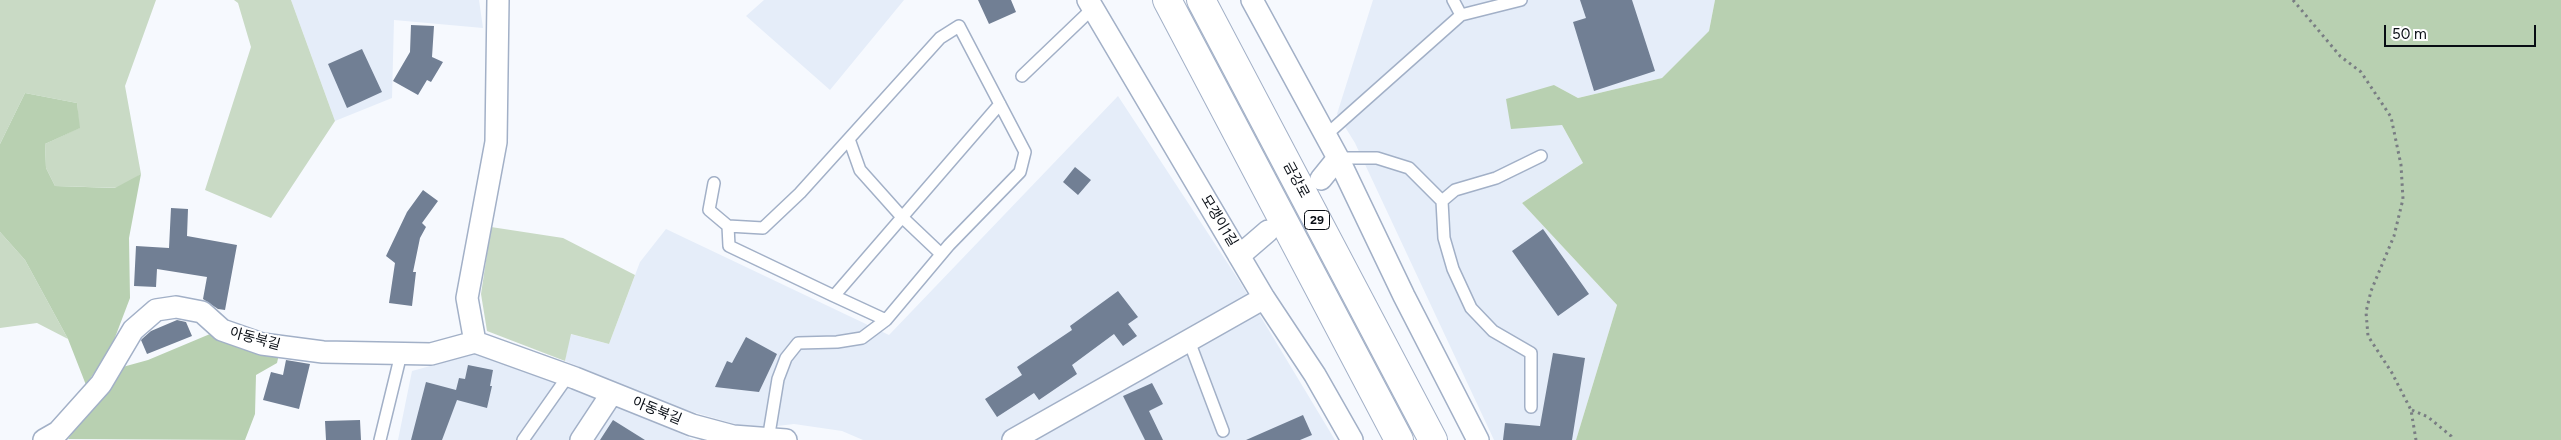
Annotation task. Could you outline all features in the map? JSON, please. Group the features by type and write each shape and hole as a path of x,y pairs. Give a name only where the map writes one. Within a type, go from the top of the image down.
{"highway":[{"name":"29","path":"1167,0 1399,440"},
{"name":"금강로","path":"1201,0 1433,440"}],"street":[{"path":"475,342 467,298 496,142 498,0"},
{"path":"1252,0 1338,158 1404,296 1478,440"},
{"name":"모갱이1길","path":"1090,4 1264,298 1315,375 1352,440"},
{"path":"1321,179 1338,158"},
{"path":"1240,256 1268,231"},
{"path":"1013,440 1264,298"},
{"name":"아동북길","path":"44,440 58,432 102,384 133,330 156,310 176,307 202,312 222,330 262,344 323,352 431,354 475,342 612,393 705,435 786,440"},
{"path":"581,440 612,393"}],"lane":[{"path":"1453,0 1461,14"},
{"path":"1326,135 1461,14 1521,0"},
{"path":"1022,76 1090,4"},
{"path":"714,183 708,210 728,226 763,228 800,193 940,38 959,26 1025,152 1020,172 941,254 886,320 862,338 837,342 798,343 786,358 778,379 768,440"},
{"path":"834,296 1000,104"},
{"path":"849,139 860,170 902,217 941,254"},
{"path":"1442,201 1455,190 1496,178 1541,156"},
{"path":"1338,158 1377,158 1409,168 1442,201 1446,246 1453,269 1471,308 1493,331 1531,353 1531,407"},
{"path":"728,226 729,246 886,320"},
{"path":"1189,341 1223,431"},
{"path":"380,440 402,354"},
{"path":"523,440 568,376"}],"path":[{"path":"2293,0 2340,56 2361,72 2391,117 2401,165 2403,198 2394,236 2371,290 2366,312 2368,336 2411,410 2416,440"},
{"path":"2411,410 2428,417 2451,436 2453,440"}],"shaded area":[{"path":"291,0 479,0 483,28 394,20 392,98 335,121"},
{"path":"764,0 904,0 830,90 746,16"},
{"path":"1373,0 1715,0 1709,31 1662,78 1578,98 1554,85 1562,125 1583,163 1522,203 1617,305 1576,440 1494,440 1355,143 1337,114"},
{"path":"1118,96 1238,279 1335,440 863,440 842,431 794,424 752,429 676,407 565,361 570,334 609,344 640,262 666,229 889,335"},
{"path":"474,354 615,402 694,440 398,440 412,371"}],"green space":[{"path":"0,0 156,0 125,86 141,174 121,188 55,186 46,168 45,144 79,128 77,103 25,93 0,144"},
{"path":"234,0 291,0 335,121 271,218 205,190 251,47 238,3"},
{"path":"1715,0 2561,0 2561,440 1576,440 1617,305 1522,203 1583,163 1562,125 1511,129 1506,99 1554,85 1578,98 1662,78 1709,31"},
{"path":"25,93 77,103 80,128 45,144 46,168 55,186 115,188 141,174 129,238 130,298 111,348 86,385 68,339 25,260 0,232 0,144"},
{"path":"491,227 563,238 635,275 609,344 571,334 565,361 487,331 481,294"},
{"path":"0,232 25,260 68,339 37,323 0,328"},
{"path":"210,334 279,354 277,363 256,375 255,414 245,440 68,439 119,368 148,360"}],"building":[{"path":"978,0 1011,0 1016,12 989,24"},
{"path":"1580,0 1632,0 1655,71 1594,91 1573,22 1586,18"},
{"path":"411,25 434,26 432,57 443,62 431,82 427,80 418,95 393,81 410,52"},
{"path":"362,49 382,92 347,108 328,64"},
{"path":"1075,167 1091,180 1078,195 1063,182"},
{"path":"423,190 438,201 422,223 426,227 420,238 413,272 416,272 412,306 389,303 395,263 386,256 407,212"},
{"path":"171,208 188,209 187,236 237,245 225,310 218,309 203,299 207,277 157,269 156,287 134,286 136,246 169,248"},
{"path":"1543,229 1589,294 1558,316 1512,251"},
{"path":"1118,291 1138,317 1128,324 1137,336 1123,346 1114,334 1072,365 1077,374 1039,400 1034,393 997,417 985,399 1022,375 1017,367 1072,330 1070,326"},
{"path":"177,320 186,322 192,336 147,354 141,340 151,331"},
{"path":"746,337 777,354 759,392 715,387 727,361 732,363"},
{"path":"1553,353 1585,358 1572,440 1503,440 1505,423 1540,426"},
{"path":"286,360 310,364 299,409 263,400 271,372 283,375"},
{"path":"468,365 493,370 490,386 492,386 487,408 457,400 442,440 411,440 426,382 456,390 459,378 465,379"},
{"path":"1152,383 1163,404 1149,411 1163,440 1145,440 1123,396"},
{"path":"1303,415 1312,435 1300,440 1246,440"},
{"path":"360,420 361,440 326,440 325,421"},
{"path":"613,420 645,440 600,440"}]}
